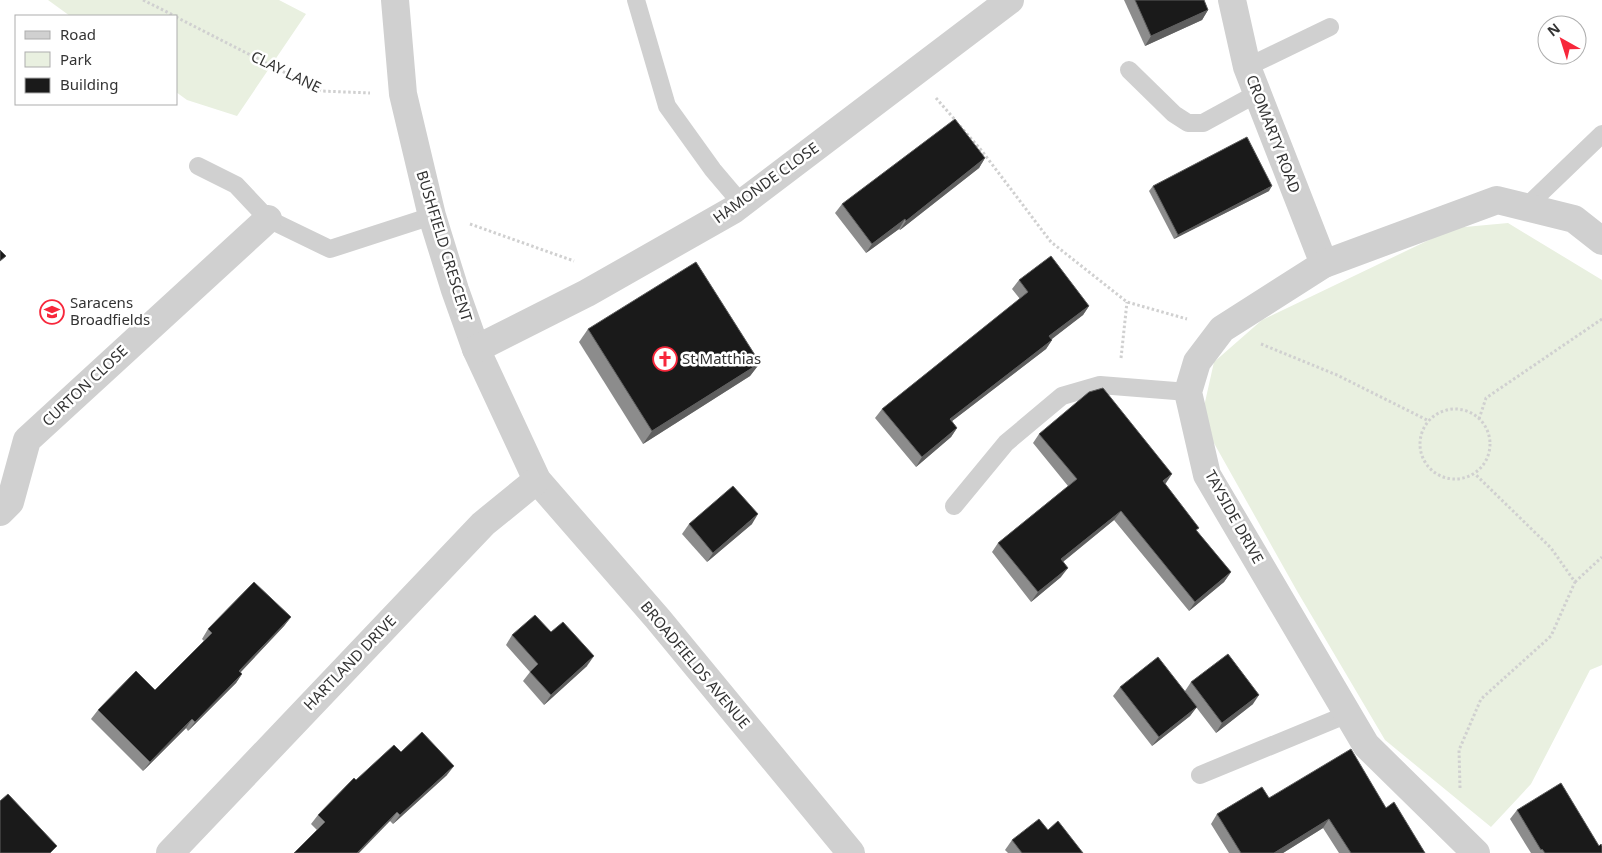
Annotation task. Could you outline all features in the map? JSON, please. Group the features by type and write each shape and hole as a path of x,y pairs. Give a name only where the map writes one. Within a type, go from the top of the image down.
{"street":[{"name":"BUSHFIELD CRESCENT","path":"395,0 403,94 435,225 476,349 537,480"},
{"name":"HAMONDE CLOSE","path":"476,349 605,283 732,210 1010,0"},
{"name":"CROMARTY ROAD","path":"1232,0 1247,67 1324,264"},
{"path":"1188,392 1197,362 1222,329 1324,264 1497,200 1574,218 1602,241"},
{"name":"CURTON CLOSE","path":"0,512 10,502 27,440 268,219"},
{"name":"TAYSIDE DRIVE","path":"1188,392 1208,475 1366,745 1469,846"},
{"name":"HARTLAND DRIVE","path":"170,853 483,524 537,480"},
{"name":"BROADFIELDS AVENUE","path":"537,480 658,618 851,853"}],"lane":[{"path":"636,0 667,106 713,170 741,204"},
{"path":"1247,67 1330,28"},
{"path":"1129,70 1174,114 1188,123 1203,123 1258,93"},
{"path":"1526,207 1602,134"},
{"path":"198,166 236,185 268,219 330,249 435,225"},
{"path":"954,506 1006,443 1062,396 1100,384 1188,392"},
{"path":"1200,775 1348,714"}],"path":[{"name":"CLAY LANE","path":"143,0 172,15"},
{"name":"CLAY LANE","path":"178,18 321,91 403,94"},
{"path":"914,73 982,151 1051,242 1128,302 1222,329 1337,375 1429,421"},
{"path":"435,225 468,223 587,266 605,283"},
{"path":"1118,386 1128,302"},
{"path":"1479,419 1486,398 1602,319"},
{"path":"1448,410 1459,410 1470,413 1486,427 1490,447 1488,457 1475,474 1453,480 1442,477 1432,471 1423,458 1420,441 1422,430 1429,421 1438,414 1448,410"},
{"path":"1475,474 1550,548 1575,582"},
{"path":"1469,846 1459,750 1481,699 1551,636 1575,582 1602,557"}],"green space":[{"path":"48,0 279,0 306,14 237,116 187,100 178,93 178,15 69,15"},
{"path":"1508,223 1602,280 1602,665 1590,670 1531,784 1491,827 1385,740 1297,591 1201,420 1214,362 1262,320 1454,228"}],"building":[{"path":"1135,0 1204,0 1208,10 1151,36"},
{"path":"955,119 985,158 906,221 905,219 872,244 842,204"},
{"path":"1247,137 1272,186 1178,235 1153,186"},
{"path":"0,250 6,256 0,261"},
{"path":"1051,256 1089,306 1049,336 1052,340 950,419 957,428 922,457 882,409 1028,292 1019,280"},
{"name":"St Matthias","path":"696,262 760,363 652,431 588,329"},
{"path":"1103,388 1172,474 1163,481 1199,528 1196,530 1231,572 1195,602 1121,511 1061,559 1068,568 1038,592 998,543 1077,479 1039,434 1089,392"},
{"path":"733,486 758,514 713,553 689,524"},
{"path":"254,582 291,617 239,671 242,674 195,722 192,719 150,762 98,710 136,671 155,690 212,633 208,629"},
{"path":"535,615 551,632 563,622 594,656 551,695 530,672 538,664 512,635"},
{"path":"1228,654 1259,695 1222,723 1191,682"},
{"path":"1158,657 1197,707 1159,737 1120,687"},
{"path":"422,732 454,766 400,815 397,812 357,853 294,853 325,822 318,815 354,778 356,780 394,745 401,752"},
{"path":"1351,749 1386,808 1394,802 1425,853 1351,853 1329,819 1274,853 1241,853 1217,814 1262,787 1269,798"},
{"path":"1561,783 1599,846 1601,844 1602,853 1545,853 1541,850 1517,810"},
{"path":"8,794 57,846 50,853 0,853 0,801"},
{"path":"1039,819 1048,830 1058,821 1083,853 1022,853 1012,840"}],"place":[{"name":"Saracens Broadfields","path":"52,312"},
{"name":"St Matthias","path":"665,359"}]}
